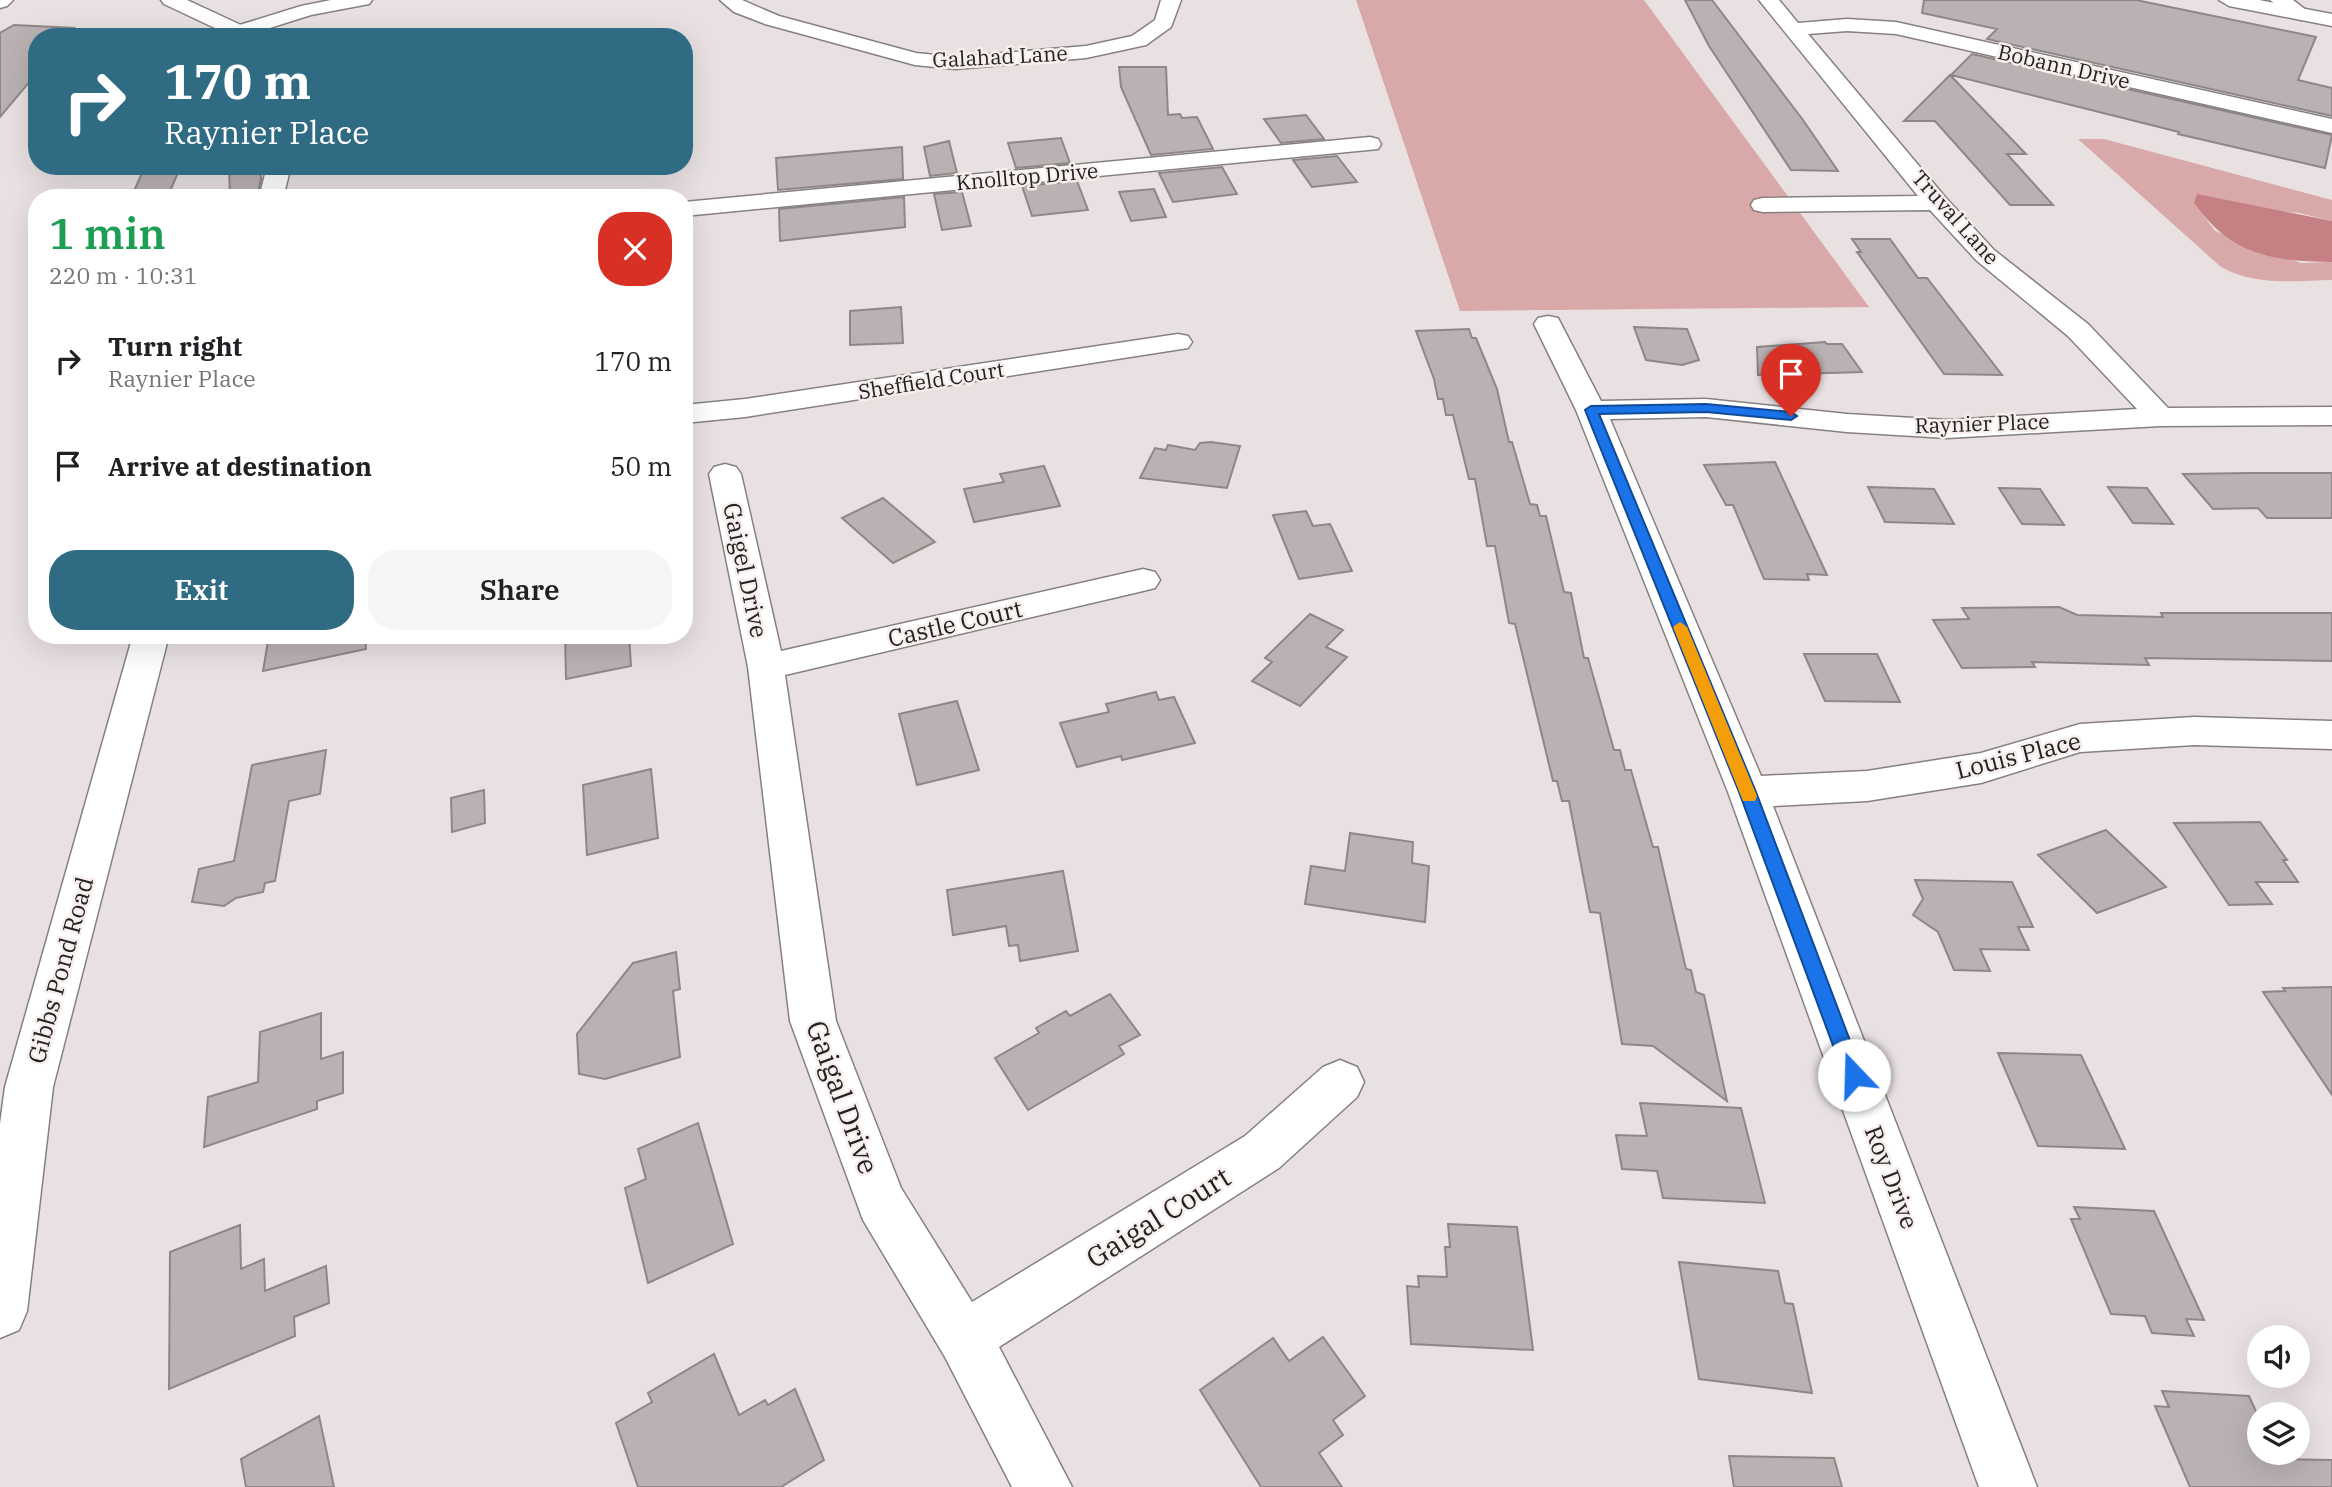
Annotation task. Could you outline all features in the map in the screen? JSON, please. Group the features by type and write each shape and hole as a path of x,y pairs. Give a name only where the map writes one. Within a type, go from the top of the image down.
{"street":[{"path":"171,0 232,28"},
{"path":"261,28 308,10 362,0"},
{"name":"Galahad Lane","path":"730,0 741,8 772,20 915,59 955,63 1086,52 1139,41 1164,23 1171,0"},
{"name":"Truval Lane","path":"1769,0 1937,203 1985,255 2078,330 2110,360 2160,417"},
{"path":"2229,0 2332,20"},
{"path":"2280,0 2301,14"},
{"name":"Bobann Drive","path":"1794,29 1847,26 1896,28 2332,126"},
{"name":"Knolltop Drive","path":"693,208 1370,144"},
{"path":"1763,205 1937,203"},
{"name":"Roy Drive","path":"1548,324 1591,410 1748,792 2008,1487"},
{"name":"Sheffield Court","path":"693,413 745,408 1178,342"},
{"name":"Raynier Place","path":"1591,410 1706,408 1847,423 1947,429 2160,417 2332,416"},
{"name":"Gaigel Drive","path":"725,474 766,667"},
{"name":"Castle Court","path":"766,667 1143,580"},
{"name":"Gibbs Pond Road","path":"0,1311 14,1091 148,644"},
{"name":"Gaigal Drive","path":"766,667 813,1021 881,1203 964,1338 1043,1487"},
{"name":"Louis Place","path":"1748,792 1867,786 1969,770 2080,738 2194,731 2325,745"},
{"name":"Gaigal Court","path":"964,1338 1262,1152 1340,1082"}],"shaded area":[{"path":"1356,0 1644,0 1869,307 1460,311"},
{"path":"2078,139 2104,139 2332,200 2332,221 2299,213 2194,203 2215,231 2301,263 2332,262 2332,280 2261,280 2221,267"},
{"path":"2197,194 2332,221 2332,262 2271,257 2238,244 2223,234 2194,203"}],"building":[{"path":"1685,0 1712,0 1838,171 1791,170 1709,46"},
{"path":"1924,0 2136,0 2316,37 2298,80 2332,88 2332,116 1987,39 1997,29 1922,13"},
{"path":"14,25 74,28 28,28 28,84 0,117 0,33"},
{"path":"1972,54 2332,135 2325,168 2178,134 2179,132 1951,75"},
{"path":"1119,67 1166,67 1168,115 1197,117 1213,149 1151,155 1121,87"},
{"path":"1950,75 2026,154 2007,154 2053,205 2010,205 1935,121 1904,121"},
{"path":"1306,115 1324,139 1281,143 1264,119"},
{"path":"1061,138 1070,163 1016,168 1008,143"},
{"path":"949,141 957,173 930,176 924,147"},
{"path":"902,147 903,179 778,190 776,158"},
{"path":"1337,156 1357,182 1312,187 1293,160"},
{"path":"1222,167 1237,194 1173,202 1159,173"},
{"path":"141,175 177,175 171,189 135,189"},
{"path":"229,175 261,175 259,189 230,189"},
{"path":"1077,181 1088,210 1032,216 1022,186"},
{"path":"1154,189 1166,217 1131,221 1119,192"},
{"path":"962,192 971,226 942,230 934,194"},
{"path":"904,197 905,227 780,241 779,209"},
{"path":"1852,239 1890,239 1918,278 1927,278 2002,375 1944,374 1857,252 1861,252"},
{"path":"901,307 903,343 850,345 850,311"},
{"path":"1634,327 1687,329 1699,360 1682,365 1646,360"},
{"path":"1469,329 1472,338 1476,338 1497,389 1509,442 1512,442 1530,504 1537,505 1540,516 1546,516 1564,592 1571,593 1584,658 1588,658 1614,750 1620,750 1625,770 1631,770 1653,847 1658,847 1686,969 1691,970 1696,992 1704,995 1727,1101 1653,1046 1622,1044 1600,913 1590,912 1569,801 1562,801 1557,781 1553,781 1515,624 1509,623 1495,546 1487,546 1475,479 1469,479 1453,415 1446,415 1443,399 1438,399 1434,379 1416,331"},
{"path":"1825,342 1842,344 1862,372 1758,375 1757,347"},
{"path":"1200,443 1240,446 1227,488 1140,478 1155,448 1166,450 1168,445 1195,450"},
{"path":"1775,462 1827,575 1807,574 1809,580 1764,579 1733,505 1726,505 1704,465"},
{"path":"1044,466 1060,506 974,522 964,489 1004,482 1000,474"},
{"path":"2332,473 2332,518 2267,518 2258,508 2213,509 2183,474"},
{"path":"1868,487 1934,489 1954,524 1885,522"},
{"path":"2108,487 2147,488 2173,524 2133,523"},
{"path":"1999,488 2040,489 2064,525 2022,524"},
{"path":"883,498 935,542 893,563 842,518"},
{"path":"1306,511 1313,526 1330,524 1352,571 1299,579 1273,515"},
{"path":"2059,607 2077,615 2163,617 2161,613 2332,613 2332,661 2145,658 2149,665 2032,662 2035,667 1962,668 1933,620 1969,619 1962,608"},
{"path":"1310,614 1343,630 1326,647 1347,657 1300,706 1252,681 1272,662 1265,658"},
{"path":"268,644 366,644 366,649 263,671"},
{"path":"565,644 630,644 631,666 566,679"},
{"path":"1804,654 1877,654 1900,702 1825,701"},
{"path":"1156,692 1159,700 1174,697 1195,743 1122,760 1121,756 1077,767 1060,723 1109,712 1106,704"},
{"path":"957,701 979,770 917,785 899,714"},
{"path":"326,750 320,794 289,801 275,881 265,883 263,892 236,898 224,906 192,902 199,869 234,861 252,765"},
{"path":"651,769 658,838 587,855 583,785"},
{"path":"484,790 485,823 452,832 451,798"},
{"path":"2260,822 2287,860 2283,860 2298,882 2256,882 2272,904 2229,905 2174,823"},
{"path":"2106,830 2166,887 2097,913 2038,855"},
{"path":"1350,833 1413,842 1412,863 1429,866 1425,922 1305,904 1311,866 1345,871"},
{"path":"1063,871 1078,951 1020,961 1018,945 1009,946 1006,926 953,935 947,890"},
{"path":"1915,880 2012,882 2033,927 2018,927 2029,950 1980,949 1990,971 1954,970 1938,932 1913,915 1923,899"},
{"path":"676,952 680,989 673,991 680,1057 605,1079 579,1074 577,1034 633,963"},
{"path":"2332,987 2332,1095 2263,992 2285,991 2283,988"},
{"path":"1110,994 1140,1035 1119,1046 1124,1054 1028,1110 995,1058 1039,1033 1036,1028 1066,1011 1070,1016"},
{"path":"321,1013 321,1059 343,1052 343,1093 317,1101 317,1109 204,1147 208,1097 258,1082 260,1032"},
{"path":"1998,1053 2081,1055 2125,1149 2038,1146"},
{"path":"1640,1103 1741,1108 1765,1203 1663,1198 1657,1171 1622,1169 1616,1135 1647,1136"},
{"path":"698,1123 733,1244 648,1283 625,1188 646,1179 638,1149"},
{"path":"2074,1207 2154,1211 2204,1320 2186,1319 2194,1336 2152,1333 2145,1316 2111,1314 2071,1219 2080,1219"},
{"path":"1448,1224 1517,1227 1533,1350 1411,1344 1407,1286 1419,1287 1418,1276 1447,1277 1445,1247 1450,1247"},
{"path":"240,1225 241,1269 264,1259 265,1291 326,1266 329,1303 294,1317 295,1336 169,1389 170,1252"},
{"path":"1679,1262 1778,1271 1785,1303 1793,1304 1812,1393 1699,1379"},
{"path":"1323,1337 1365,1396 1333,1420 1343,1435 1319,1453 1342,1487 1261,1487 1200,1390 1273,1338 1289,1361"},
{"path":"714,1354 739,1415 765,1400 768,1405 795,1389 824,1460 781,1487 638,1487 616,1423 652,1402 648,1393"},
{"path":"2162,1391 2249,1396 2252,1402 2247,1402 2247,1465 2310,1465 2310,1460 2332,1460 2332,1487 2190,1487 2155,1406 2169,1407"},
{"path":"319,1416 334,1487 246,1487 241,1459"},
{"path":"1729,1456 1834,1458 1842,1487 1734,1487"}],"slow traffic":[{"path":"1680,627 1749,796"}],"route":[{"path":"1791,416 1706,408 1591,410 1748,792 1854,1075"}]}
